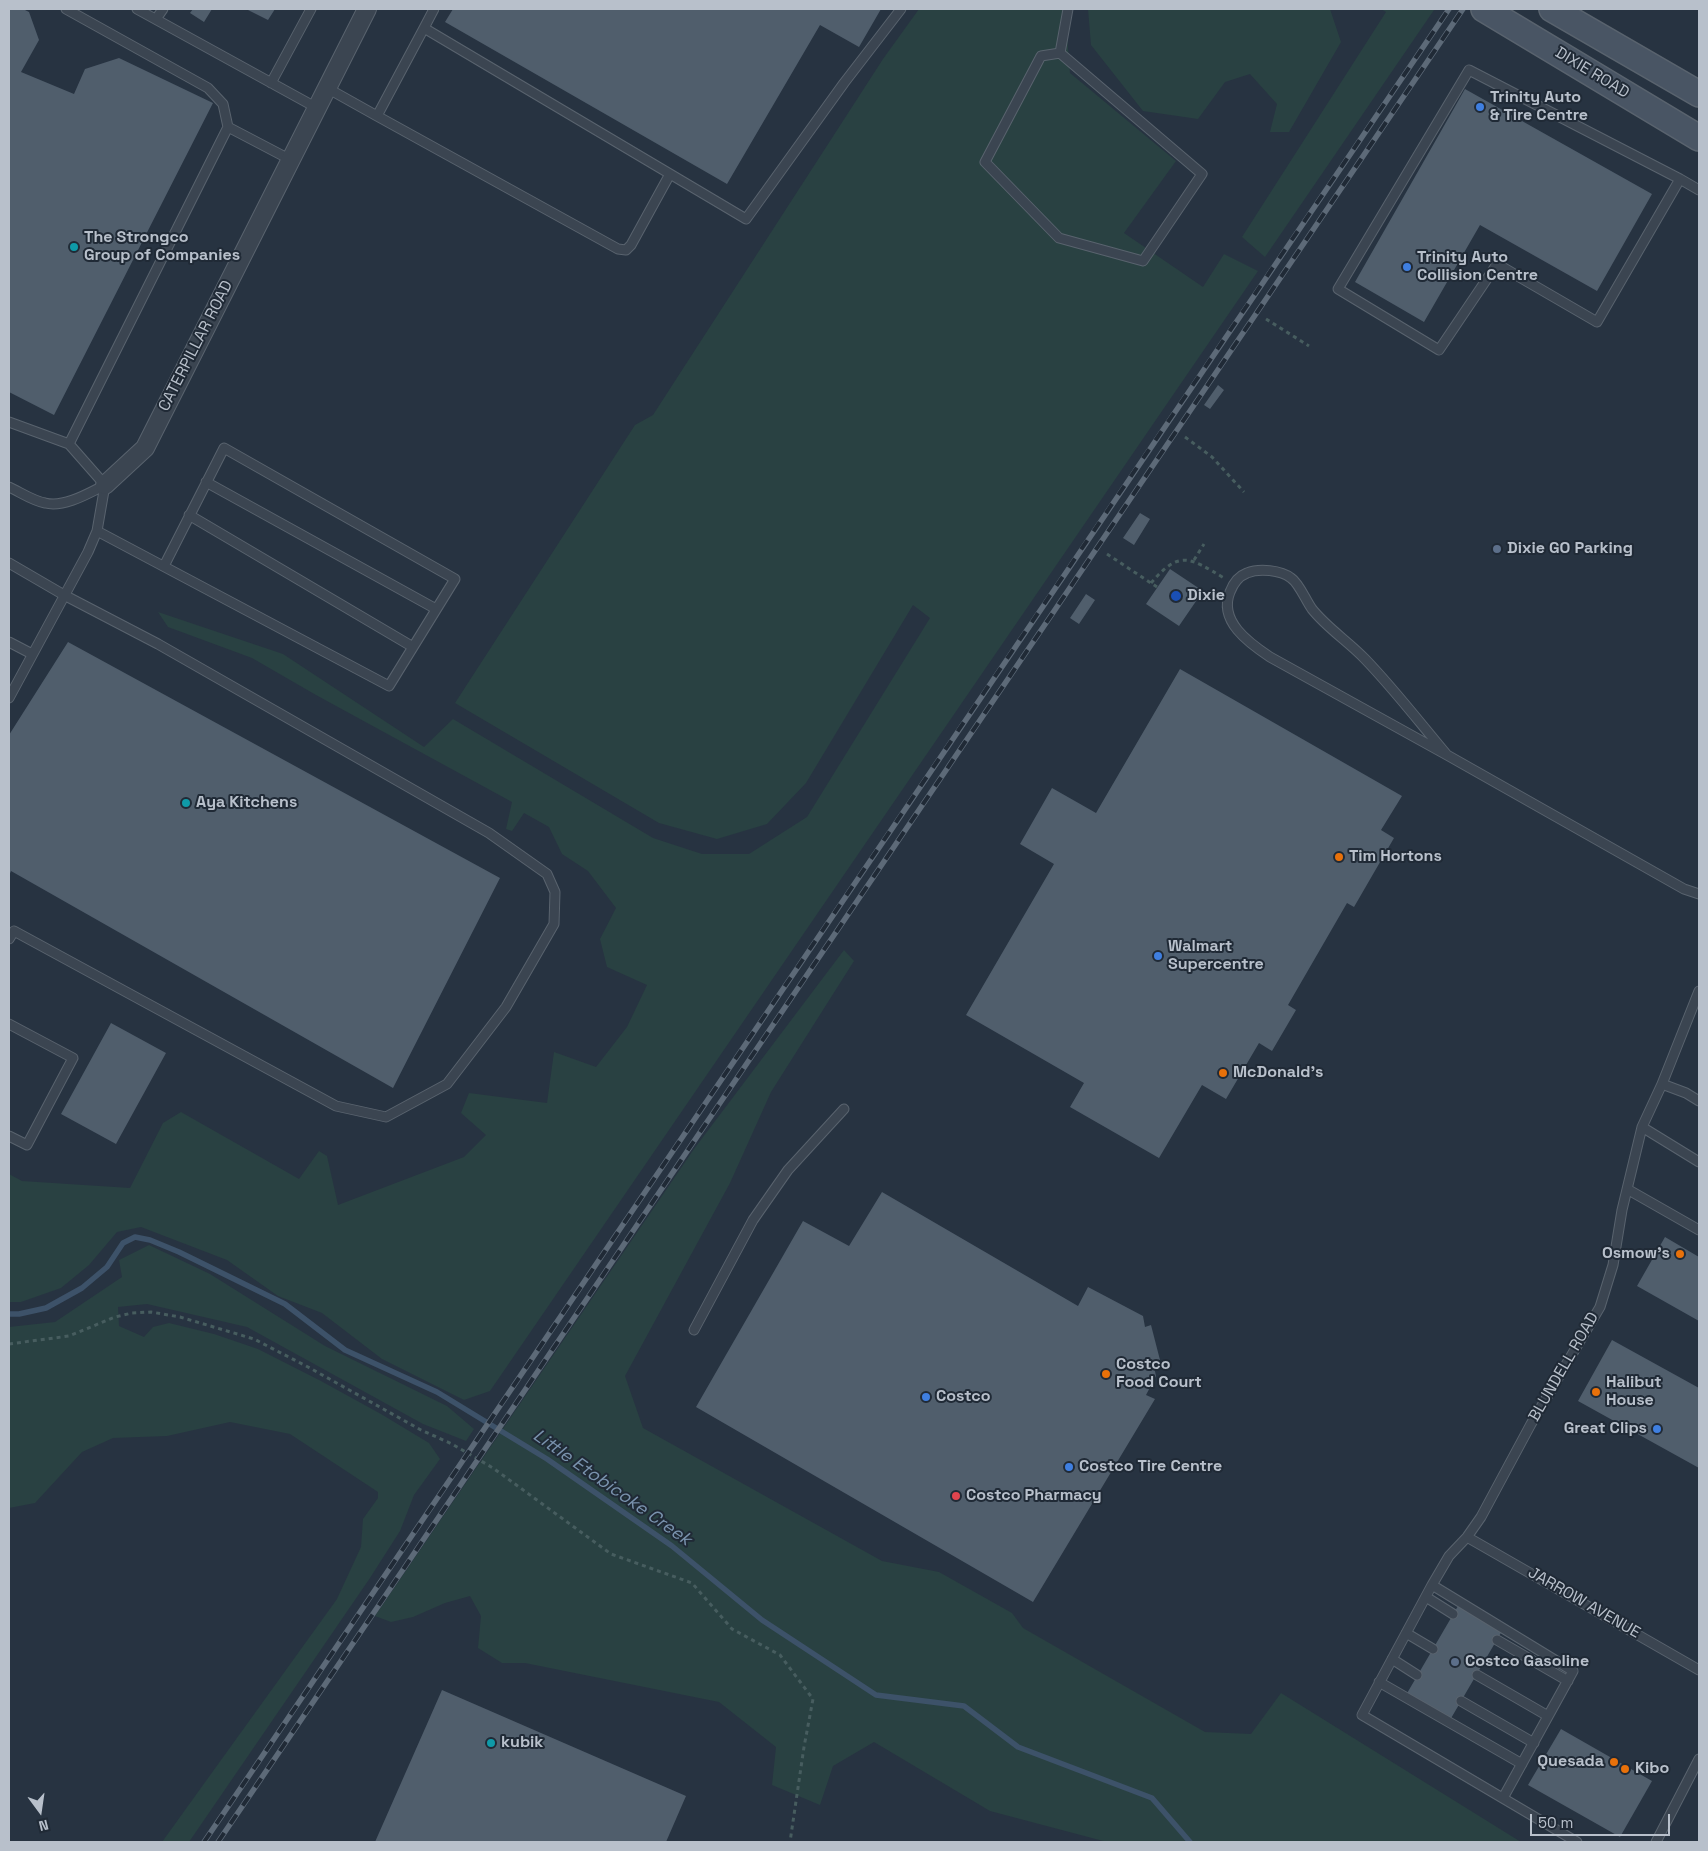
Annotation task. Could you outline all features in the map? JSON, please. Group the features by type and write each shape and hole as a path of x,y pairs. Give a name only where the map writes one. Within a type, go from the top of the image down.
{"main road":[{"name":"DIXIE ROAD","path":"1484,9 1699,138"},
{"path":"1552,9 1699,94"}],"street":[{"name":"CATERPILLAR ROAD","path":"105,485 145,448 367,9"}],"lane":[{"path":"66,9 208,88 223,104 228,127 69,444"},
{"path":"137,9 317,108"},
{"path":"156,19 162,9"},
{"path":"271,83 311,9"},
{"path":"377,116 434,9"},
{"path":"424,28 746,219 844,83 901,9"},
{"path":"1060,53 1068,9"},
{"path":"1060,53 1202,174 1143,261 1059,238 985,162 1041,56 1060,53"},
{"path":"1680,179 1597,322 1497,264 1439,350 1338,289 1469,70 1680,179 1699,190"},
{"path":"327,88 618,249 626,250 631,245 670,174"},
{"path":"228,127 291,160"},
{"path":"9,422 69,444 105,485"},
{"path":"97,531 389,686 455,579 224,448 164,566"},
{"path":"206,482 436,609"},
{"path":"9,487 46,504 67,502 82,497 105,485"},
{"path":"9,698 88,552 97,531 105,485"},
{"path":"189,515 413,647"},
{"path":"9,563 64,595 158,644 489,833 547,874 555,892 554,924 506,1007 447,1084 386,1117 336,1106 14,931 9,940"},
{"path":"1447,754 1366,659 1312,610 1292,578 1277,572 1262,570 1246,573 1233,583 1227,609 1238,631 1251,645 1684,889 1699,894"},
{"path":"9,642 32,654"},
{"name":"BLUNDELL ROAD","path":"1503,1798 1362,1714 1432,1585 1450,1556 1481,1517 1531,1424 1600,1307 1613,1266 1627,1189 1642,1127 1662,1084 1699,991"},
{"path":"9,1024 73,1058 27,1145 9,1136"},
{"path":"1662,1084 1686,1093 1699,1101"},
{"path":"694,1330 753,1220 788,1170 844,1109"},
{"path":"1642,1127 1699,1162"},
{"path":"1627,1189 1699,1230"},
{"name":"JARROW AVENUE","path":"1467,1537 1699,1670"},
{"path":"1432,1585 1573,1671 1503,1798 1576,1842"},
{"path":"1426,1597 1453,1614"},
{"path":"1406,1633 1433,1648"},
{"path":"1497,1640 1568,1681"},
{"path":"1392,1659 1417,1675"},
{"path":"1477,1675 1548,1716"},
{"path":"1379,1682 1522,1764"},
{"path":"1462,1701 1534,1743"},
{"path":"1656,1842 1699,1760"}],"path":[{"path":"1266,319 1309,346"},
{"path":"1185,437 1212,457 1244,492"},
{"path":"1194,560 1204,544"},
{"path":"1107,554 1157,588"},
{"path":"1151,583 1162,570 1172,563 1185,560 1194,560 1233,583"},
{"path":"9,1344 69,1336 116,1317 132,1313 150,1312 180,1317 254,1339 421,1430 452,1444 493,1468 611,1554 692,1583 732,1629 780,1655 813,1699 790,1842"}],"green space":[{"path":"919,9 1065,9 1070,73 1176,161 1124,233 1203,287 1224,254 1258,271 490,1391 464,1400 382,1359 322,1313 278,1296 227,1260 141,1227 117,1232 89,1265 61,1288 21,1302 9,1302 9,1174 22,1181 130,1188 163,1123 181,1112 299,1179 319,1151 327,1156 338,1205 464,1157 486,1135 461,1113 469,1093 547,1103 554,1052 596,1067 627,1027 647,985 607,967 600,939 616,908 588,871 562,854 549,827 524,813 512,831 506,829 512,802 252,658 168,627 158,612 283,654 424,747 453,719 653,838 702,854 749,854 807,817 930,618 913,605 806,783 767,824 717,839 659,823 455,703 635,425 653,415 883,59"},
{"path":"1088,9 1330,9 1341,42 1289,132 1270,132 1277,104 1250,74 1225,82 1198,119 1143,111 1091,45"},
{"path":"1381,9 1434,10 1265,257 1242,237 1386,12"},
{"path":"844,950 854,961 771,1092 730,1183 625,1376 643,1428 882,1561 939,1572 1012,1613 1023,1628 1205,1732 1251,1734 1281,1693 1521,1842 1107,1842 990,1811 874,1742 833,1766 820,1805 772,1785 776,1747 719,1702 525,1663 502,1663 478,1648 481,1616 470,1596 445,1603 413,1617 391,1622 375,1616 694,1149"},
{"path":"149,1245 210,1274 325,1346 447,1406 474,1429 466,1441 423,1424 247,1327 147,1304 118,1307 119,1326 144,1337 153,1327 169,1323 214,1334 258,1349 321,1381 429,1443 440,1459 414,1495 400,1531 370,1578 189,1842 162,1842 337,1599 361,1547 363,1519 378,1498 378,1492 290,1434 230,1422 167,1436 113,1438 82,1452 35,1503 9,1508 9,1327 55,1322 122,1277 119,1260"}],"building":[{"name":"The Strongco Group of Companies","path":"9,9 23,9 29,12 39,40 21,72 74,94 85,69 119,58 213,103 54,415 9,392"},
{"path":"193,9 212,9 204,22 190,13"},
{"path":"246,9 275,9 268,20"},
{"path":"453,9 881,9 859,47 820,25 727,184 445,22"},
{"path":"1465,89 1652,194 1597,291 1480,225 1424,322 1355,282"},
{"path":"1218,385 1224,390 1210,409 1204,405"},
{"path":"1140,513 1150,519 1134,545 1123,538"},
{"path":"1170,569 1203,591 1179,626 1146,604"},
{"path":"1086,594 1095,600 1079,624 1070,618"},
{"name":"Aya Kitchens","path":"68,642 500,878 393,1088 11,871 9,876 9,735"},
{"name":"Walmart Supercentre","path":"1180,669 1402,796 1381,830 1394,838 1354,907 1347,903 1288,1005 1296,1010 1272,1051 1259,1043 1226,1099 1202,1085 1159,1158 1070,1107 1084,1083 966,1015 1054,864 1020,844 1052,788 1096,813"},
{"path":"111,1023 166,1053 116,1144 61,1114"},
{"name":"Costco","path":"882,1192 1078,1306 1088,1287 1143,1316 1145,1327 1151,1325 1160,1360 1153,1362 1156,1376 1146,1395 1155,1399 1033,1602 696,1407 803,1221 849,1246"},
{"path":"1665,1237 1699,1257 1699,1321 1637,1286"},
{"path":"1612,1340 1699,1388 1699,1468 1578,1401"},
{"path":"1458,1606 1502,1631 1450,1720 1406,1695"},
{"name":"kubik","path":"442,1690 686,1796 666,1842 375,1842"},
{"path":"1561,1729 1652,1781 1620,1837 1528,1785"}],"waterway":[{"name":"Little Etobicoke Creek","path":"9,1314 19,1314 46,1308 82,1288 107,1267 123,1243 135,1237 150,1240 179,1252 285,1304 345,1350 437,1392 547,1459 672,1546 762,1620 876,1695 964,1706 1018,1747 1152,1798 1190,1842"}],"railway":[{"path":"204,1842 1449,9"},
{"path":"218,1842 1463,9"}],"place":[{"name":"Trinity Auto & Tire Centre","path":"1480,107"},
{"name":"The Strongco Group of Companies","path":"74,247"},
{"name":"Trinity Auto Collision Centre","path":"1407,267"},
{"name":"Dixie GO Parking","path":"1497,549"},
{"name":"Dixie","path":"1176,596"},
{"name":"Aya Kitchens","path":"186,803"},
{"name":"Tim Hortons","path":"1339,857"},
{"name":"Walmart Supercentre","path":"1158,956"},
{"name":"McDonald's","path":"1223,1073"},
{"name":"Osmow's","path":"1680,1254"},
{"name":"Costco Food Court","path":"1106,1374"},
{"name":"Halibut House","path":"1596,1392"},
{"name":"Costco","path":"926,1397"},
{"name":"Great Clips","path":"1657,1429"},
{"name":"Costco Tire Centre","path":"1069,1467"},
{"name":"Costco Pharmacy","path":"956,1496"},
{"name":"Costco Gasoline","path":"1455,1662"},
{"name":"kubik","path":"491,1743"},
{"name":"Quesada","path":"1614,1762"},
{"name":"Kibo","path":"1625,1769"}]}
